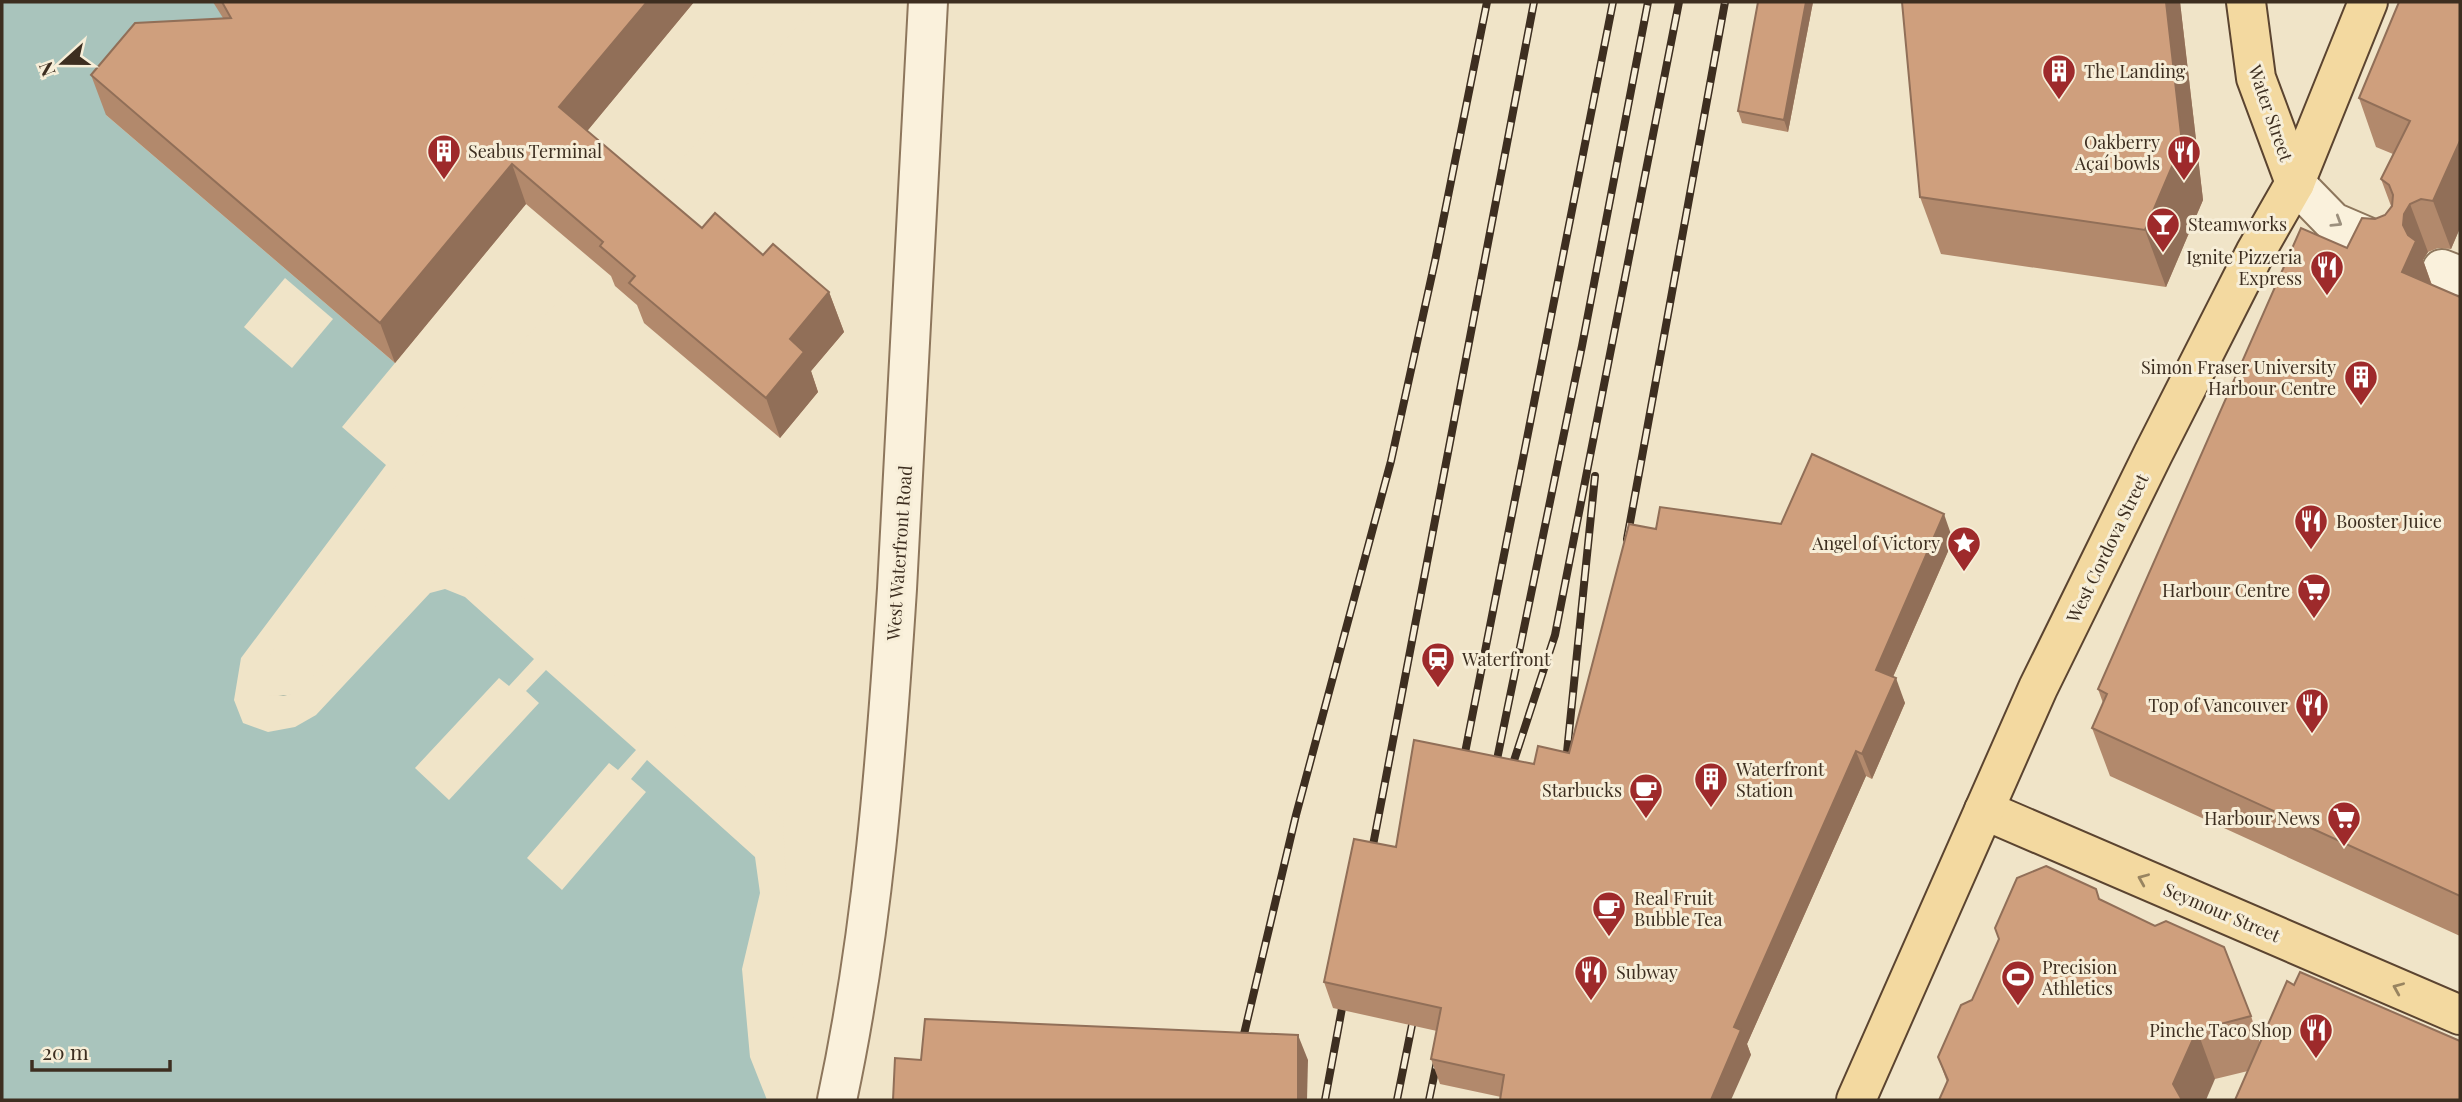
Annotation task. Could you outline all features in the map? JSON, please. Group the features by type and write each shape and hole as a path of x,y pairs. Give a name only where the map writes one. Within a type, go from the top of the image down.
{"main road":[{"name":"Water Street","path":"2246,2 2256,78 2295,183"},
{"name":"West Cordova Street","path":"1856,1100 2038,688 2255,253 2295,183 2368,2"},
{"name":"Seymour Street","path":"1984,810 2460,1015"}],"street":[{"name":"West Waterfront Road","path":"837,1100 862,969 885,767 912,342 928,2"},
{"path":"2295,183 2333,222 2389,246"}],"water":[{"path":"2,2 816,2 389,489 262,660 259,689 267,698 300,695 439,553 780,821 774,1100 2,1100"}],"pier":[{"path":"526,2 819,2 392,491 265,661 262,688 269,695 283,696 299,692 414,564 438,550 464,547 783,819 787,903 809,906 811,910 788,1051 777,1100 767,1100 750,1057 742,969 760,893 755,857 647,760 631,779 646,792 562,890 527,858 609,763 618,770 636,750 546,670 526,691 539,703 449,800 415,768 499,678 509,686 534,659 465,597 445,589 430,593 316,715 295,727 268,732 243,723 234,700 241,658 386,465 342,427 395,363 106,115"},
{"path":"285,278 333,319 292,368 244,327"}],"building":[{"name":"Seabus Terminal","path":"222,2 647,2 559,107 702,228 715,213 763,255 773,244 829,292 790,339 804,352 766,398 629,283 635,276 600,246 603,242 512,164 380,323 91,75 135,23 231,18"},
{"path":"1758,2 1806,2 1784,120 1738,111"},
{"name":"The Landing","path":"1902,2 2166,2 2182,143 2145,230 1920,197"},
{"name":"Harbour Centre","path":"2399,2 2460,2 2460,141 2433,201 2421,199 2410,204 2404,214 2403,225 2408,235 2416,241 2402,272 2460,297 2460,896 2092,728 2107,694 2098,689 2301,228 2347,248 2362,218 2375,219 2385,215 2392,206 2393,195 2389,185 2381,179 2410,121 2359,98"},
{"name":"Waterfront Station","path":"1812,454 1944,514 1876,670 1896,678 1862,754 1856,751 1734,1027 1741,1030 1711,1100 1500,1100 1504,1075 1431,1059 1441,1008 1324,982 1354,839 1396,847 1414,740 1534,764 1538,746 1569,753 1629,524 1656,529 1660,507 1781,524"},
{"path":"2046,866 2096,889 2099,899 2155,926 2166,921 2224,947 2251,1016 2197,1030 2173,1084 2182,1100 1939,1100 1948,1080 1938,1057 1961,1005 1972,1000 1999,939 1995,928 2017,878"},
{"path":"2300,972 2460,1041 2460,1100 2235,1100 2287,981 2294,985"},
{"path":"925,1019 1298,1035 1298,1100 893,1100 895,1058 921,1060"}],"railway":[{"path":"1240,1051 1296,815 1391,461 1435,261 1487,2"},
{"path":"1370,861 1534,2"},
{"path":"1462,768 1613,2"},
{"path":"1494,774 1582,346 1648,2"},
{"path":"1508,779 1555,635 1679,2"},
{"path":"1627,539 1725,2"},
{"path":"1565,772 1595,476"},
{"path":"1325,1100 1345,992"},
{"path":"1397,1100 1416,1005"},
{"path":"1429,1100 1439,1052"}],"place":[{"name":"The Landing","path":"2059,101"},
{"name":"Seabus Terminal","path":"444,181"},
{"name":"Oakberry Açaí bowls","path":"2184,182"},
{"name":"Steamworks","path":"2163,254"},
{"name":"Ignite Pizzeria Express","path":"2327,297"},
{"name":"Simon Fraser University Harbour Centre","path":"2361,407"},
{"name":"Booster Juice","path":"2311,551"},
{"name":"Angel of Victory","path":"1964,573"},
{"name":"Harbour Centre","path":"2314,620"},
{"name":"Waterfront","path":"1438,689"},
{"name":"Top of Vancouver","path":"2312,735"},
{"name":"Waterfront Station","path":"1711,809"},
{"name":"Starbucks","path":"1646,820"},
{"name":"Harbour News","path":"2344,848"},
{"name":"Real Fruit Bubble Tea","path":"1609,938"},
{"name":"Subway","path":"1591,1002"},
{"name":"Precision Athletics","path":"2018,1007"},
{"name":"Pinche Taco Shop","path":"2316,1060"}]}
